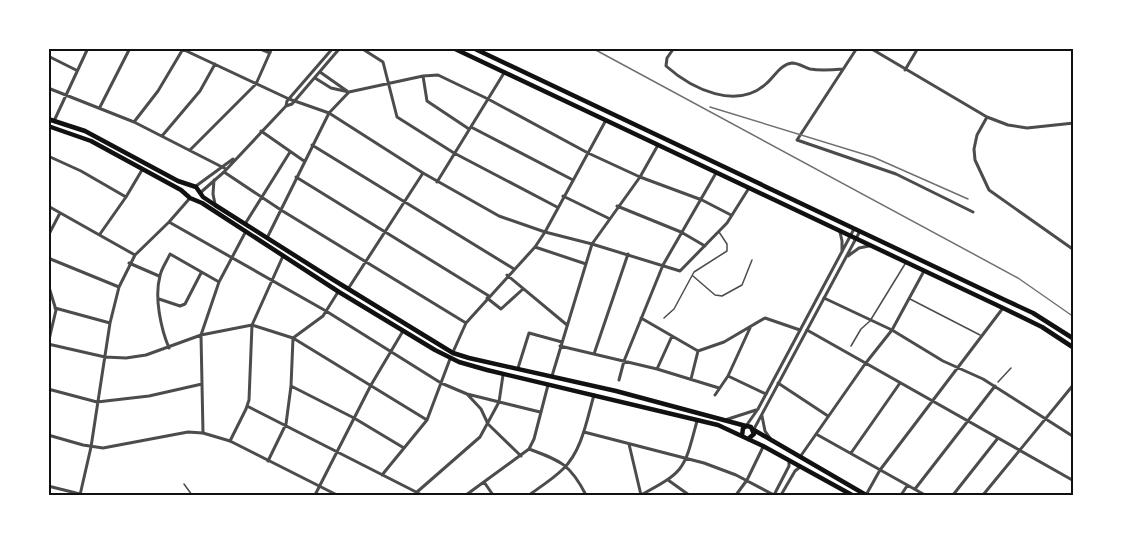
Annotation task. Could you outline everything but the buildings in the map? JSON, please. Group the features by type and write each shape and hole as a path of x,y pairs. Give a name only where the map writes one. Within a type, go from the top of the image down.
{"main road":[{"path":"453,48 1003,308 1042,327 1074,348"},
{"path":"473,48 1033,313 1074,339"},
{"path":"51,120 85,131 178,181 194,186 215,205 453,352 469,358 615,390 746,426 866,495"},
{"path":"48,126 90,141 181,189 191,198 450,359 718,425 789,460 842,493 850,495"},
{"path":"191,198 188,189 194,186"},
{"path":"191,198 197,198 200,193"},
{"path":"742,436 741,430 746,426"},
{"path":"748,439 753,436 754,430"}],"street":[{"path":"51,120 88,48"},
{"path":"100,107 130,48"},
{"path":"134,123 158,91 182,48 255,84 329,113 437,182 499,216 545,232 680,271 718,232 749,188"},
{"path":"258,48 270,53"},
{"path":"190,150 255,84 272,48"},
{"path":"326,48 332,49"},
{"path":"200,193 294,100 340,48"},
{"path":"361,48 383,62 397,117 454,153 557,207"},
{"path":"674,48 667,58 666,66 705,91 723,96 740,97 756,92 791,63 825,71 843,69"},
{"path":"857,48 797,140 896,174 973,212"},
{"path":"870,48 987,117 1008,125 1027,128 1073,123"},
{"path":"905,70 918,48"},
{"path":"286,106 289,99 332,49"},
{"path":"48,56 76,70"},
{"path":"162,136 200,91 215,64"},
{"path":"320,72 349,92"},
{"path":"437,182 504,72"},
{"path":"315,78 331,88 349,92 423,76 438,75 588,153 640,177 702,200 731,215"},
{"path":"423,76 427,101 470,128 573,180"},
{"path":"48,88 100,107 224,169 260,197 466,323"},
{"path":"267,238 329,113 349,92"},
{"path":"987,117 977,135 974,149 975,160 989,190 1074,250"},
{"path":"453,352 466,323 507,275 535,247 545,232 606,120"},
{"path":"261,131 304,161"},
{"path":"312,145 514,268"},
{"path":"552,376 592,244 608,218 640,177 658,145"},
{"path":"245,224 290,152"},
{"path":"48,156 126,196"},
{"path":"100,235 143,168"},
{"path":"194,186 203,183 224,169"},
{"path":"619,380 624,361 663,265 716,172"},
{"path":"348,289 423,173"},
{"path":"296,177 488,297 499,308 502,308 523,289"},
{"path":"214,180 215,205"},
{"path":"563,196 608,218"},
{"path":"48,486 80,495 91,447 110,323 119,287 135,255 191,198"},
{"path":"48,206 135,255"},
{"path":"617,206 681,232 705,246"},
{"path":"48,236 60,213"},
{"path":"169,222 327,311 390,353 441,383 467,394 540,412"},
{"path":"746,426 758,410 842,255 850,236 858,229"},
{"path":"754,430 856,239 858,229"},
{"path":"203,433 201,335 219,282 246,231"},
{"path":"839,231 842,255"},
{"path":"846,258 859,248 869,246"},
{"path":"535,247 586,264"},
{"path":"169,348 160,328 159,276 170,254 219,282"},
{"path":"230,441 247,406 252,325 283,255"},
{"path":"594,354 628,255"},
{"path":"48,258 119,287"},
{"path":"129,263 159,276"},
{"path":"800,457 865,364 892,330 924,272"},
{"path":"159,299 180,306 185,304 201,273"},
{"path":"507,275 567,325"},
{"path":"48,284 56,315 48,344 105,357 126,358 147,355 201,335 252,325 292,338 427,420"},
{"path":"292,338 323,316 339,291"},
{"path":"824,298 892,330 995,386 1074,437"},
{"path":"55,308 110,323"},
{"path":"866,495 880,470 1003,308"},
{"path":"641,318 699,351 723,342 765,318 800,330"},
{"path":"715,395 728,376 751,326"},
{"path":"806,330 1074,481"},
{"path":"315,495 354,418 403,331"},
{"path":"518,368 529,333 594,354 657,369 719,388"},
{"path":"657,369 672,336"},
{"path":"268,461 286,424 291,386 292,338"},
{"path":"691,380 699,351"},
{"path":"382,475 427,420 450,359"},
{"path":"417,492 480,437 499,402 503,373"},
{"path":"728,376 766,394"},
{"path":"778,383 828,416"},
{"path":"851,453 900,383"},
{"path":"48,389 97,402 149,396 202,384"},
{"path":"466,495 529,449 534,439 548,384"},
{"path":"983,495 1074,384"},
{"path":"291,386 354,418 404,448"},
{"path":"915,489 995,386"},
{"path":"467,394 481,409 488,424 521,456"},
{"path":"528,495 566,465 584,432 594,394"},
{"path":"247,406 422,495"},
{"path":"725,420 758,410"},
{"path":"762,414 765,431 771,440"},
{"path":"629,444 641,495 668,480 681,467 687,458 697,419"},
{"path":"48,435 103,448 188,432 203,433 230,441 337,495"},
{"path":"584,432 687,458 747,480 774,495 789,466 789,460"},
{"path":"816,434 925,495"},
{"path":"953,495 999,438"},
{"path":"736,495 747,480 763,447"},
{"path":"529,449 566,465 586,495"},
{"path":"782,495 795,471 801,467"},
{"path":"668,480 689,495"},
{"path":"484,482 493,495"},
{"path":"901,495 907,486"}],"lane":[{"path":"664,318 674,309 692,275 726,251 728,244 718,232"},
{"path":"692,275 715,294 722,296 742,285 752,260"},
{"path":"851,346 861,329 870,321 905,263"},
{"path":"909,299 982,336"},
{"path":"998,382 1011,368"},
{"path":"184,484 192,495"}],"railway":[{"path":"592,48 1018,278 1074,317"},
{"path":"710,107 873,157 968,199"}]}
